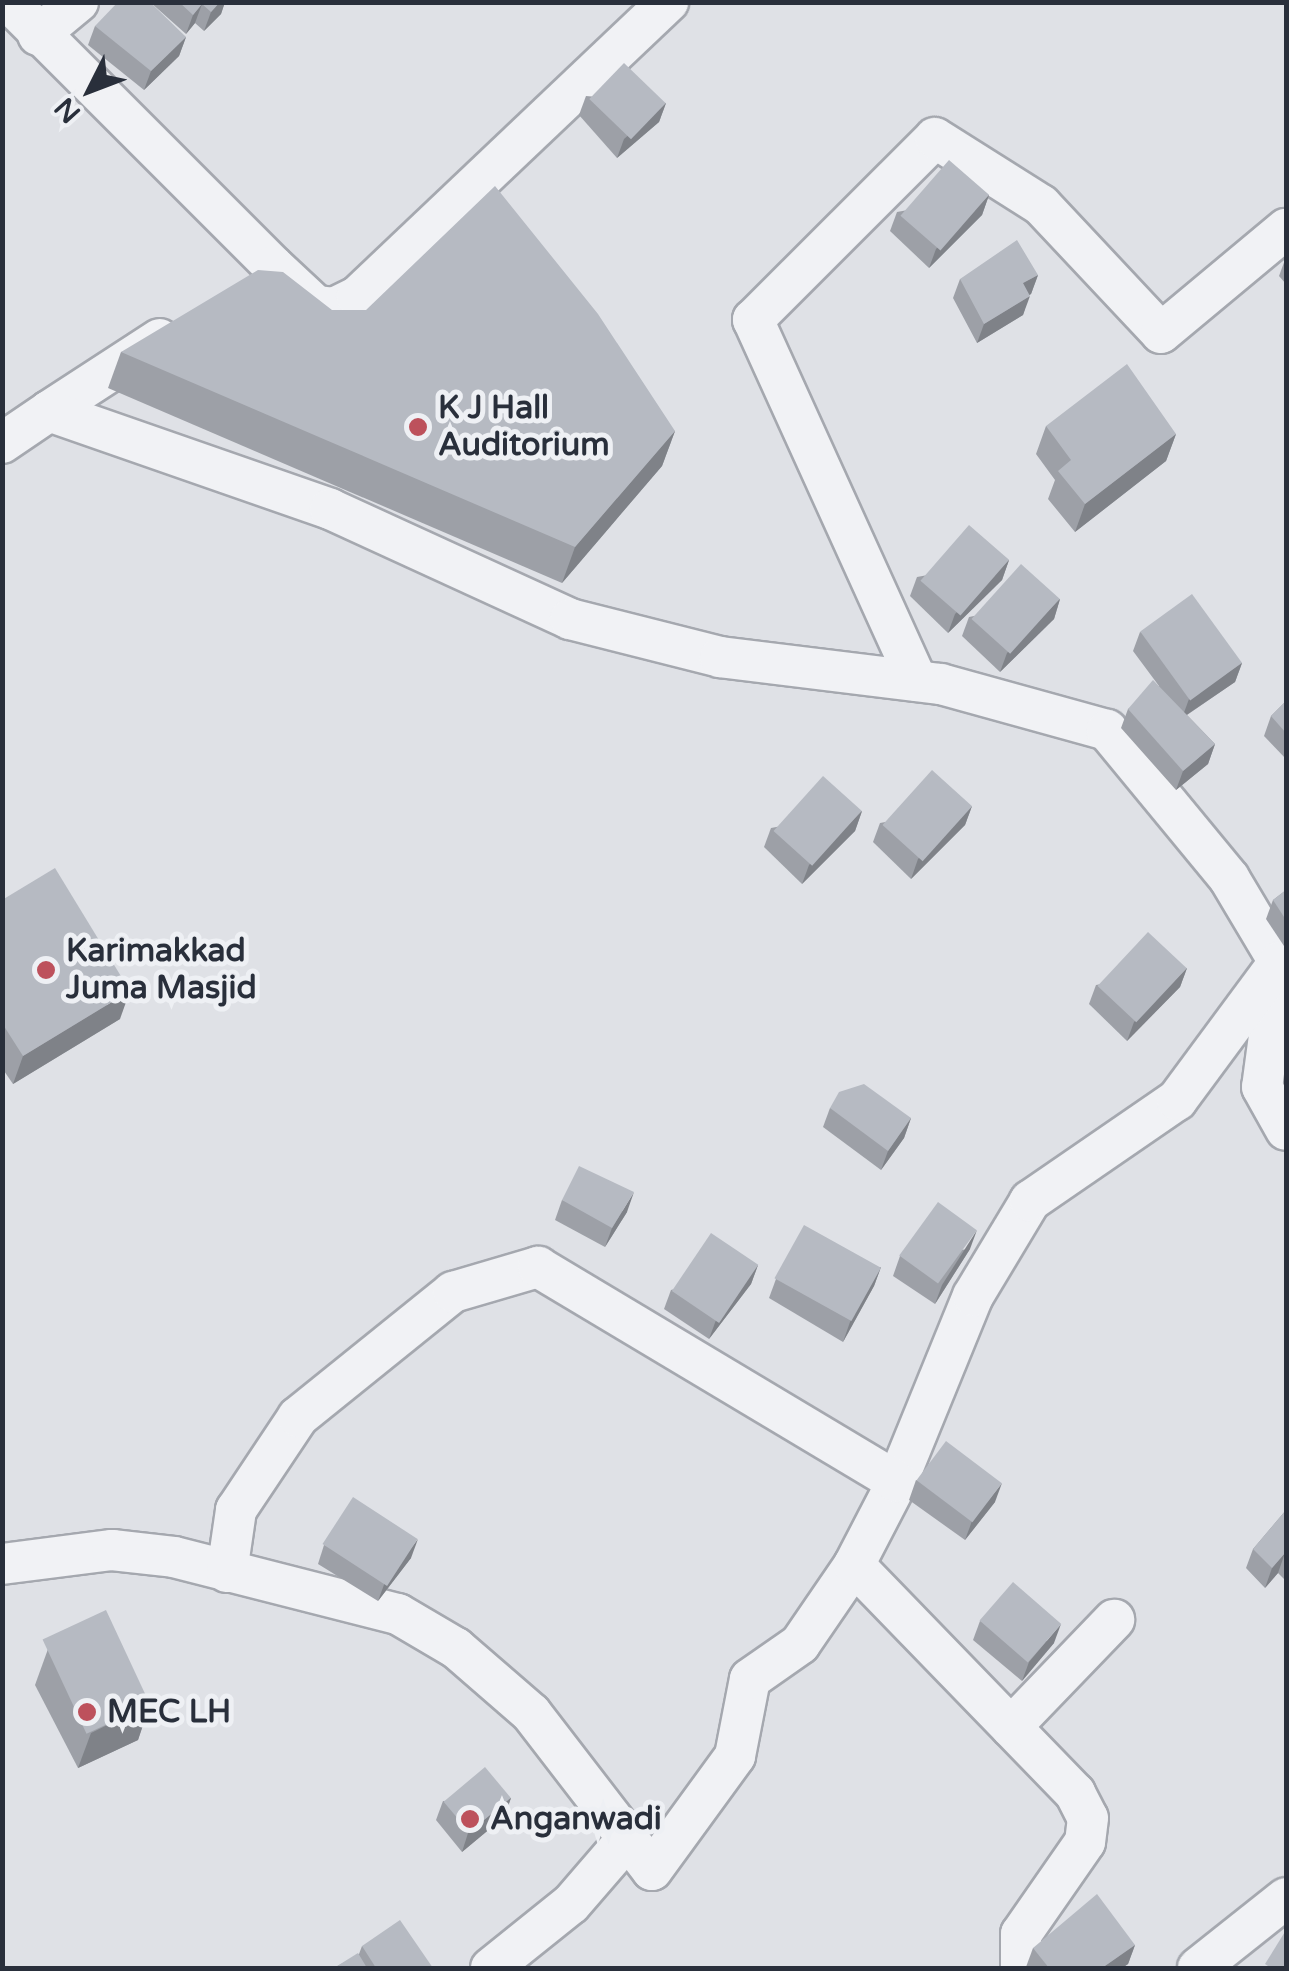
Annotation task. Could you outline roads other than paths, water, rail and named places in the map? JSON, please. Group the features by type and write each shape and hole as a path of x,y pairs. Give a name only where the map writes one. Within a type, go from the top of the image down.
{"street":[{"path":"8,2 256,276 316,306 334,308 357,296 668,2"},
{"path":"38,34 78,2"},
{"path":"918,681 753,320 934,138 1041,205 1161,333 1286,229"},
{"path":"2,443 192,318"},
{"path":"48,411 330,509 570,619 720,658 918,681 1107,730 1229,878 1280,962 1262,1087 1286,1130"},
{"path":"2,1564 112,1550 318,1589 398,1614 456,1648 531,1712 652,1870 735,1756 750,1679 800,1644 854,1564 897,1482 973,1296 1030,1201 1177,1100 1280,962"},
{"path":"227,1572 236,1510 298,1417 453,1292 538,1267 897,1482"},
{"path":"854,1564 1075,1793 1088,1818 1085,1842 1021,1934 1021,1968"},
{"path":"1012,1728 1114,1620"},
{"path":"491,1968 572,1904 628,1838"},
{"path":"1198,1968 1286,1898"}],"place":[{"name":"K J Hall Auditorium","path":"418,427"},
{"name":"Karimakkad Juma Masjid","path":"46,970"},
{"name":"MEC LH","path":"87,1712"},
{"name":"Anganwadi","path":"470,1819"}]}
